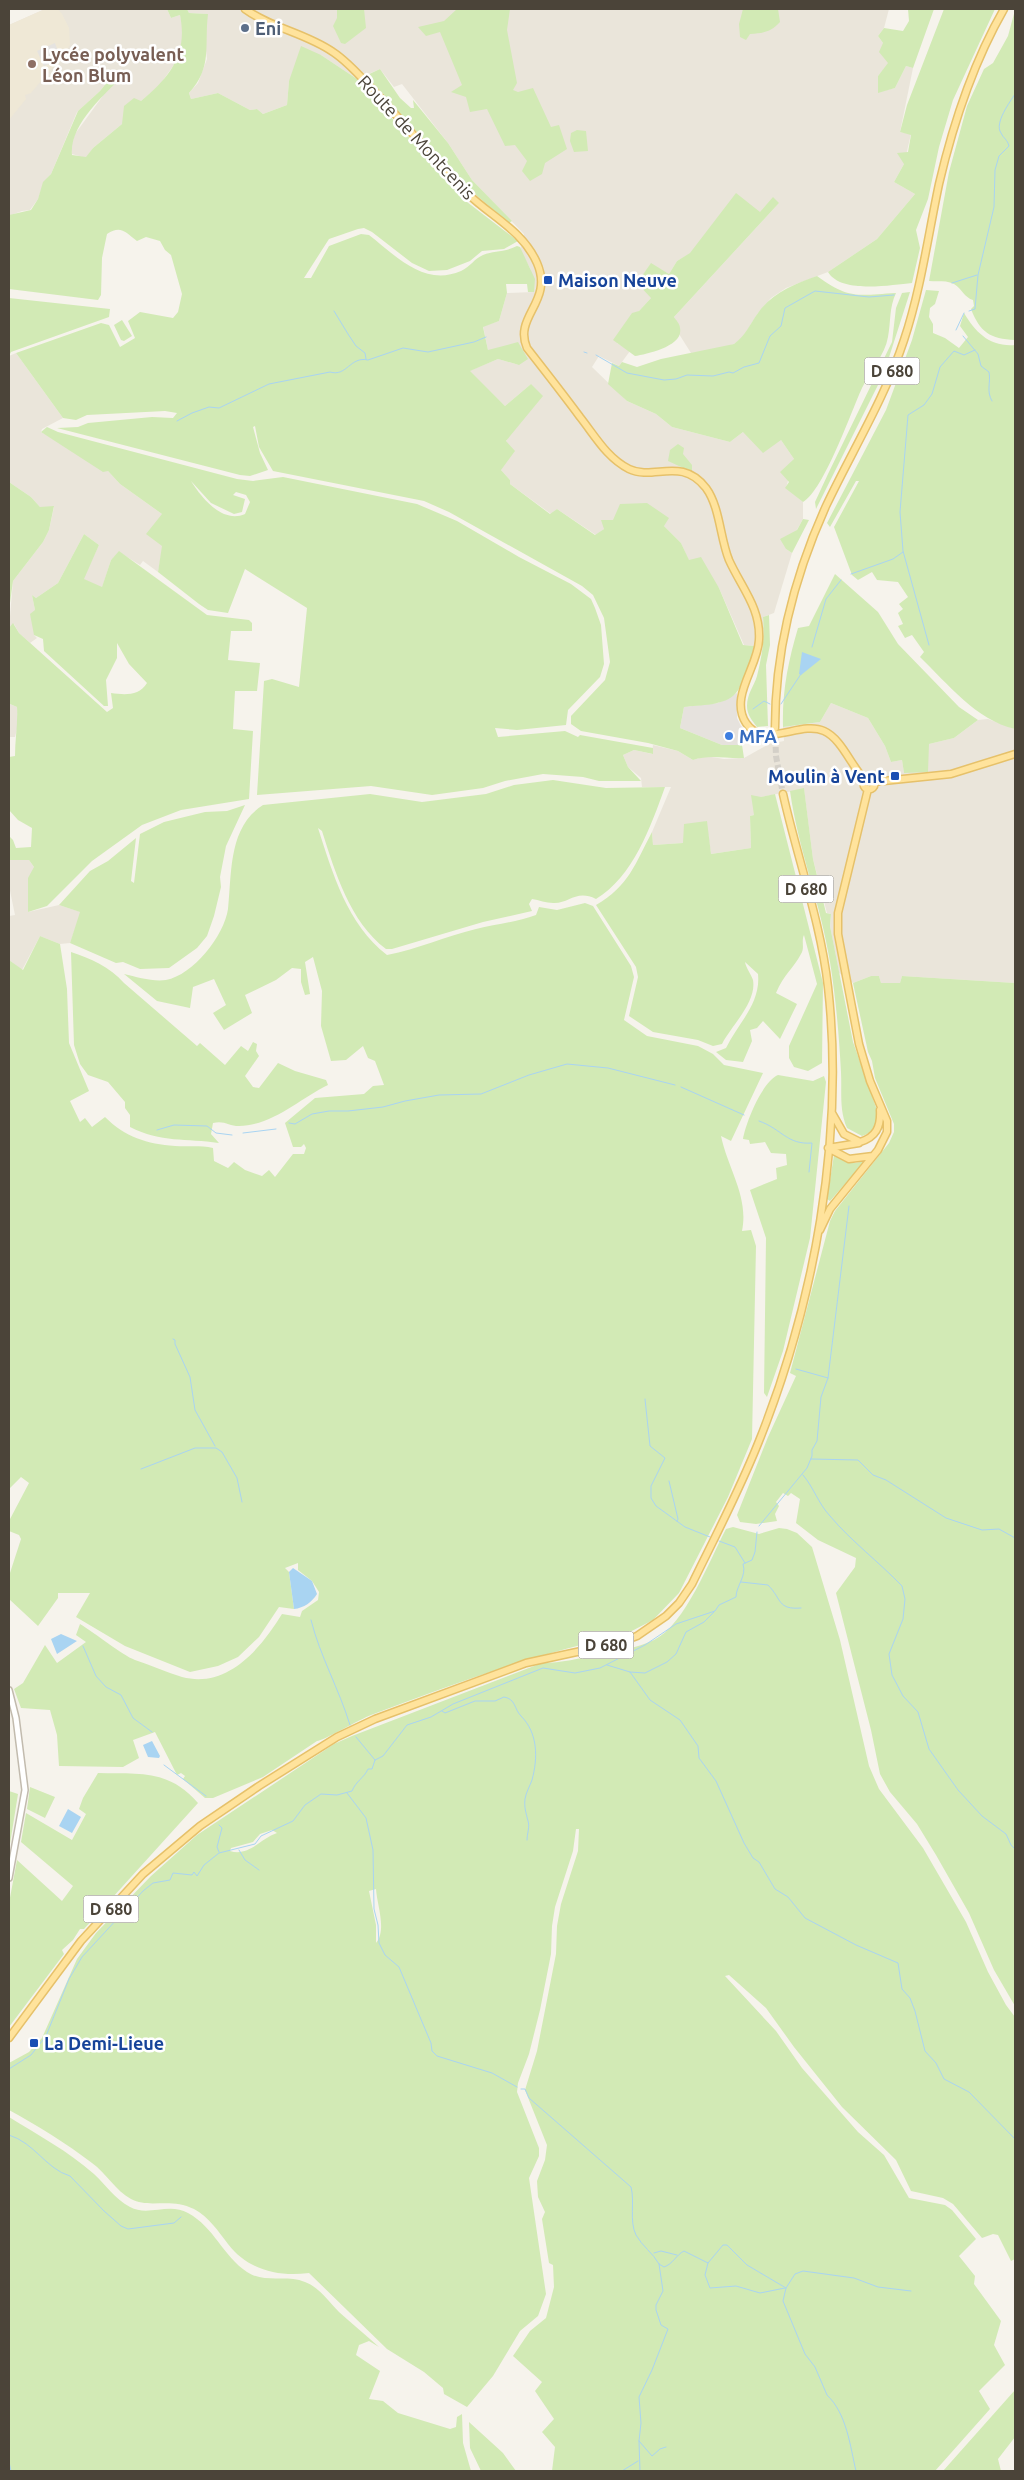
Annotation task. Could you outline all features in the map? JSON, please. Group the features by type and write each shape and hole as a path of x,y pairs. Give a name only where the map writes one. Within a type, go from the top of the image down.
{"main road":[{"name":"Route de Montcenis","path":"245,9 271,24 320,44 349,64 468,194 502,220 525,243 538,264 541,276 541,292 524,330 527,348 608,452 631,470 640,472 668,469 688,475 702,484 710,496 730,560 750,596 759,626 756,658 740,700 741,714 746,724 761,734 810,729 826,732 838,744 865,780"},
{"name":"D 680","path":"776,728 780,659 786,621 798,576 826,506 879,400 904,342 916,299 939,185 954,127 973,74 1004,9"},
{"path":"868,789 863,784 865,780 870,778 874,782 951,774 1015,754"},
{"path":"816,1238 830,1209 873,1156 887,1132 887,1121 870,1081 858,1044 840,948 837,921 868,789 872,788 874,782"},
{"name":"D 680","path":"9,2038 81,1941 155,1862 200,1826 299,1760 337,1737 375,1718 526,1663 618,1643 637,1636 666,1616 679,1603 692,1584 756,1446 786,1364 816,1238 828,1148 832,1112 833,1068 828,985 820,942 782,794"},
{"path":"828,1148 871,1138 879,1128 881,1121 879,1102"},
{"path":"832,1112 844,1134 860,1142"},
{"path":"828,1148 849,1159 873,1156"}],"street":[{"path":"9,1690 16,1718 25,1790 9,1878"}],"shaded area":[{"path":"45,9 167,9 171,18 180,15 184,33 178,59 159,86 141,101 122,124 93,148 86,158 72,154 71,147 75,134 102,97 112,76 100,91 77,112 51,174 44,182 38,199 30,210 9,215 9,25"},
{"name":"Lycée polyvalent Léon Blum","path":"45,9 58,9 62,14 69,28 70,45 63,57 59,54 56,55 58,61 31,93 25,95 26,99 9,120 9,25"},
{"path":"187,9 889,9 884,28 878,36 883,43 889,63 878,76 878,92 895,88 906,66 913,68 900,132 911,134 904,164 894,182 915,194 877,239 828,272 786,288 771,298 758,313 743,337 734,344 719,349 691,353 679,334 680,328 674,317 779,203 677,261 669,274 651,264 637,283 652,297 639,311 617,343 630,351 619,366 599,356 592,367 627,401 656,414 672,427 730,442 743,432 781,440 794,459 786,488 803,502 803,519 786,549 792,553 774,613 763,617 765,639 754,646 744,645 719,588 695,559 689,561 681,543 664,526 607,521 604,529 596,535 557,509 551,514 510,484 510,480 501,470 506,442 531,384 505,406 469,371 498,359 519,365 488,350 483,326 499,321 507,293 534,292 530,268 520,250 524,234 472,180 448,143 402,84 394,87 380,69 357,79 321,55 289,81 287,105 263,114 257,109 250,110 218,93 191,99 189,93 198,83 207,59 205,41 207,14 189,13"},
{"path":"55,43 59,54 56,55 58,60 44,66 37,51"},
{"path":"16,353 63,418 42,429 41,432 108,471 120,484 162,514 163,546 158,572 143,561 140,565 119,552 111,560 102,588 83,579 99,545 84,534 58,583 36,598 32,595 35,610 34,635 37,638 30,643 19,633 14,624 9,628 13,581 43,542 49,530 54,507 40,507 31,497 9,482 9,356"},
{"path":"737,693 737,718 741,726 750,735 749,743 738,746 722,745 680,728 684,707 718,703"},
{"path":"9,694 10,704 17,707 18,725 15,737 9,737"},
{"path":"831,703 868,718 885,746 891,762 902,760 904,773 929,744 954,738 978,720 988,719 1015,729 1015,983 902,976 900,983 881,983 879,976 871,976 853,983 839,973 830,926 831,914 827,913 813,859 804,789 761,797 754,815 750,816 751,848 711,854 706,821 683,843 653,845 652,832 671,787 642,787 641,778 628,767 623,755 634,750 652,754 653,745 678,751 693,760 706,756 724,759 744,758 769,744 784,741 783,727 820,722"},
{"path":"9,860 29,860 34,867 28,912 59,905 81,912 70,943 60,944 40,936 22,970 9,960 9,916 15,915 9,886"}],"green space":[{"path":"167,9 187,9 189,13 208,14 205,65 197,83 189,93 191,99 218,93 250,110 257,109 263,114 287,105 289,81 301,46 321,55 357,79 467,202 518,241 504,249 482,251 470,261 447,270 429,271 412,263 372,232 364,228 358,229 329,239 304,278 311,278 329,246 361,234 369,235 411,267 435,275 448,275 461,271 483,255 517,246 520,247 535,279 534,292 528,292 527,284 506,284 507,293 499,321 483,327 488,350 518,342 528,359 519,365 498,359 470,371 505,406 531,384 543,396 506,441 515,451 501,470 510,480 510,484 550,514 557,509 595,535 604,529 601,520 613,520 620,504 647,503 669,518 664,526 681,543 689,560 701,557 719,588 743,645 754,646 747,671 736,693 719,703 684,707 680,728 722,745 742,745 744,758 712,757 693,760 678,751 648,743 581,731 571,724 571,716 605,680 610,662 604,618 593,595 582,586 449,512 424,501 273,471 259,447 255,426 253,427 260,453 268,470 250,476 57,428 152,417 173,418 177,413 165,411 87,415 76,420 63,418 16,353 101,323 109,325 120,347 135,338 128,321 140,312 173,318 178,312 182,294 171,255 165,250 160,241 146,237 137,241 126,232 119,230 107,234 102,258 101,295 98,300 9,289 9,215 31,210 38,199 43,182 51,174 78,111 100,91 112,76 120,73 124,75 98,101 82,122 76,133 72,155 86,157 93,148 122,124 124,106 134,98 141,101 168,74 179,53 182,29 180,15 171,18"},
{"path":"337,9 364,9 366,28 345,44 341,43 333,26 337,18"},
{"path":"457,9 510,9 507,30 517,83 513,90 518,92 533,88 551,127 559,125 567,149 545,163 542,174 530,181 522,171 527,161 515,145 505,146 487,109 470,112 466,97 451,92 462,85 440,32 426,36 418,27 444,21"},
{"path":"743,9 778,9 780,22 767,31 750,34 746,40 740,37 739,24"},
{"path":"908,9 934,9 913,68 906,66 895,88 878,93 878,76 888,63 879,52 883,43 878,36 884,28 903,31 909,21"},
{"path":"944,9 995,9 953,100 939,147 928,199 916,230 920,248 912,283 855,286 844,283 834,279 828,272 877,239 915,194 894,182 904,164 897,153 908,152 911,135 900,132 907,105"},
{"path":"1015,10 1015,340 992,336 982,329 971,309 974,306 973,300 954,284 929,281 949,172 967,106 984,69 993,63 1008,36"},
{"path":"380,69 400,98 411,108 414,108 413,100 448,143 472,180 512,221 509,223 476,195 365,76"},
{"path":"577,130 586,131 588,151 574,152 570,141 571,133"},
{"path":"736,193 760,212 773,197 779,203 674,317 680,328 680,334 676,340 664,348 635,356 613,340 632,313 639,311 651,298 637,283 651,263 669,274 677,261 690,253"},
{"path":"817,276 838,289 855,294 896,293 892,304 888,337 881,357 862,388 820,482 811,495 803,502 785,488 789,482 780,472 794,459 781,440 763,453 743,432 730,442 672,427 656,414 627,401 608,384 612,363 619,366 622,362 637,367 661,359 734,344 745,333 758,313 770,300 792,286"},
{"path":"926,290 939,291 935,304 930,308 929,317 933,324 933,333 945,338 959,348 968,337 960,326 964,313 974,327 991,341 998,344 1015,345 1015,729 988,718 963,700 920,657 924,652 912,635 905,638 898,626 903,624 898,613 903,609 899,604 908,597 898,582 877,580 872,572 858,580 852,575 834,527 859,481 856,481 830,527 827,523 886,410 912,340"},
{"path":"910,292 884,373 816,509 815,502 892,342 896,308 902,293"},
{"path":"9,298 110,309 109,317 11,352 9,356"},
{"path":"122,320 132,336 124,341 121,340 114,325"},
{"path":"47,427 58,432 237,479 253,481 283,477 417,504 457,521 519,557 571,584 591,599 601,625 604,664 600,677 568,710 566,725 517,730 495,728 498,737 565,731 578,737 580,735 653,748 653,754 634,750 623,755 628,767 641,781 599,781 583,777 543,774 505,781 483,788 432,795 371,786 257,795 264,681 272,679 299,687 307,608 245,569 228,613 208,610 158,572 162,546 146,534 162,514 120,484 108,471 103,472 41,432","holes":["191,481 211,503 234,514 242,512 245,499 233,495 236,492 246,495 250,502 245,514 228,515 220,512 206,501"]},
{"path":"678,444 684,448 683,454 692,465 692,472 668,461 670,450"},
{"path":"9,482 31,497 40,507 54,506 49,530 43,542 13,581 9,610"},
{"path":"803,519 809,520 792,553 786,549 780,539 797,530"},
{"path":"84,534 99,545 84,579 102,587 111,560 119,551 207,615 249,620 252,623 252,631 231,631 228,660 260,663 257,691 235,691 233,729 253,731 249,799 181,810 142,825 92,861 47,906 28,912 28,878 34,867 29,860 9,860 9,836 16,848 31,847 32,828 18,820 9,810 9,757 15,756 17,707 10,704 9,628 13,623 19,633 107,712 113,708 111,693 126,694 136,692 147,683 129,664 117,643 117,658 106,680 108,706 104,706 44,651 43,639 34,635 30,614 35,610 32,595 36,598 58,583"},
{"path":"835,574 878,612 898,644 959,707 978,720 954,738 929,744 928,772 904,773 902,760 891,762 885,746 868,718 831,703 820,722 783,727 786,677 798,628 809,626"},
{"path":"769,615 770,645 766,665 768,726 757,727 749,715 747,702 757,676 760,661 763,640 763,617"},
{"path":"553,780 606,788 665,787 647,834 620,878 596,899 589,896 578,896 559,903 548,903 532,899 529,904 532,911 483,922 392,949 386,949 373,938 353,911 338,879 322,831 318,828 329,863 343,897 361,929 387,955 465,932 536,915 539,907 557,910 585,903 593,906 631,966 634,977 624,1020 647,1036 698,1046 713,1054 724,1065 763,1073 731,1141 721,1136 743,1206 742,1231 751,1230 756,1246 752,1439 728,1497 679,1593 653,1620 626,1634 561,1650 497,1670 371,1715 317,1741 263,1777 213,1798 205,1798 183,1779 185,1776 181,1773 177,1775 155,1732 133,1740 139,1758 123,1767 59,1766 57,1735 50,1710 21,1708 14,1689 23,1683 45,1645 57,1663 86,1642 76,1635 80,1624 123,1654 135,1660 182,1677 199,1679 214,1677 241,1663 253,1652 274,1627 282,1614 300,1617 302,1611 318,1600 319,1592 312,1581 298,1570 298,1563 285,1568 289,1572 294,1609 279,1607 259,1637 238,1657 218,1666 190,1672 125,1646 76,1617 90,1593 58,1593 58,1598 38,1626 9,1599 9,1576 21,1539 19,1535 9,1531 9,1521 29,1483 21,1477 9,1489 9,960 23,970 40,936 60,944 67,989 69,1043 89,1091 70,1101 80,1122 85,1118 92,1127 105,1117 120,1130 137,1138 165,1145 213,1148 214,1161 228,1168 234,1162 245,1170 262,1176 269,1170 275,1177 293,1154 304,1154 306,1148 304,1144 301,1147 293,1147 285,1123 315,1098 364,1094 373,1086 384,1085 375,1061 368,1058 363,1046 346,1060 331,1061 321,1026 322,991 313,957 305,962 310,994 305,995 301,982 301,969 292,968 276,980 245,995 252,1013 224,1030 213,1013 226,1005 214,979 193,987 190,1008 157,1001 124,974 150,980 166,980 187,971 206,953 225,920 228,909 234,852 243,825 263,805 370,794 422,802 486,794 514,785"},
{"path":"804,788 813,859 826,913 831,914 830,926 853,1042 878,1113 874,1128 862,1136 847,1128 844,1121 841,1101 838,1031 830,962 821,919 798,834 790,791"},
{"path":"775,794 823,983 822,1063 808,1071 794,1067 789,1058 789,1046 817,984 804,935 802,952 776,993 797,1004 780,1039 763,1021 757,1028 750,1030 752,1041 743,1062 726,1060 716,1052 726,1048 748,1013 756,995 758,974 745,962 753,980 751,997 722,1044 713,1046 698,1040 653,1032 629,1016 638,977 636,967 596,905 607,898 624,882 636,864 652,832 653,845 683,843 684,824 707,821 711,854 751,848 750,816 754,815 751,795 761,797"},
{"path":"245,805 226,846 220,877 221,887 214,916 207,936 197,948 169,968 140,969 123,962 116,963 70,943 80,912 59,905 90,871 108,861 136,838 131,881 134,883 140,834 164,822 205,812 227,811"},
{"path":"71,952 92,960 112,972 197,1046 200,1043 225,1065 241,1046 248,1051 253,1042 257,1044 256,1051 259,1056 245,1076 253,1087 259,1088 278,1063 295,1071 326,1080 328,1085 275,1116 252,1125 239,1126 220,1122 213,1123 211,1134 219,1143 163,1138 152,1136 130,1127 130,1115 125,1108 125,1102 108,1082 88,1075 80,1064 74,1045"},
{"path":"871,976 879,976 881,983 900,983 902,976 1015,983 1015,2006 994,1970 969,1913 936,1855 917,1824 890,1792 880,1774 871,1730 836,1593 855,1567 856,1558 818,1540 796,1523 800,1499 791,1493 788,1496 783,1493 776,1502 779,1506 775,1514 777,1521 756,1524 740,1522 737,1515 768,1437 796,1376 790,1373 830,1221 835,1211 889,1143 894,1132 894,1124 875,1078 853,983"},
{"path":"778,1075 813,1081 824,1076 826,1082 810,1238 783,1351 767,1397 764,1393 766,1238 750,1190 777,1179 776,1168 787,1165 786,1154 771,1153 765,1142 750,1144 749,1140 743,1139 747,1123 756,1103 766,1086"},
{"path":"834,1155 855,1163 865,1161 830,1201 827,1199"},
{"path":"733,1527 759,1534 779,1528 787,1529 797,1533 812,1547 840,1640 869,1766 879,1789 923,1848 966,1922 988,1972 1006,2005 1015,2017 1015,2259 1011,2261 998,2235 993,2234 982,2238 953,2204 943,2198 911,2191 896,2160 842,2107 794,2047 766,2008 729,1975 725,1976 776,2031 802,2068 858,2132 884,2155 909,2198 945,2205 952,2210 976,2239 959,2256 975,2276 974,2284 1001,2321 994,2345 1005,2365 979,2391 990,2409 935,2471 552,2471 555,2447 542,2432 554,2419 535,2391 542,2382 513,2356 530,2331 546,2318 554,2287 553,2265 549,2263 542,2219 545,2212 538,2197 537,2181 545,2160 547,2145 525,2090 537,2051 556,1954 557,1926 561,1904 578,1851 579,1829 576,1829 573,1851 555,1907 551,1954 540,2010 517,2092 539,2148 539,2156 529,2178 546,2294 538,2316 520,2331 493,2376 467,2407 444,2394 443,2388 424,2372 387,2349 309,2273 286,2274 254,2266 236,2253 209,2220 199,2212 177,2204 145,2203 131,2199 97,2167 82,2156 52,2135 9,2110 9,2063 29,2052 42,2038 77,1959 96,1933 151,1876 197,1835 334,1744 352,1736 542,1663 599,1655 654,1640 676,1621 686,1606 726,1529","holes":["272,1830 277,1833 249,1849 237,1852 230,1851 231,1848 253,1842 260,1834","376,1889 381,1917 381,1931 376,1943 376,1925 369,1891"]},
{"path":"98,1773 140,1774 164,1779 176,1784 198,1803 84,1929 80,1929 73,1940 62,1950 64,1954 9,2027 9,1903 17,1860 62,1901 73,1886 21,1842 26,1813 72,1840 86,1814 79,1809 83,1798"},
{"path":"30,1787 55,1797 45,1818 27,1809"},
{"path":"9,1791 18,1794 9,1850"},
{"path":"9,2117 74,2158 130,2207 144,2211 173,2209 188,2213 205,2226 231,2258 254,2276 298,2280 315,2287 339,2312 379,2347 369,2341 359,2345 356,2355 380,2371 369,2399 383,2401 398,2413 450,2429 456,2427 457,2417 462,2414 463,2443 471,2471 9,2471"},
{"path":"1015,2390 1015,2437 998,2459 1001,2471 943,2471"},
{"path":"469,2422 503,2453 516,2471 481,2471 470,2448"}],"water":[{"path":"802,652 821,659 801,675 799,674"},
{"path":"293,1568 312,1581 317,1594 307,1604 294,1609 289,1572"},
{"path":"61,1634 77,1641 57,1654 51,1639"},
{"path":"152,1741 160,1756 159,1758 148,1757 143,1745"},
{"path":"68,1809 81,1817 72,1833 59,1826"}],"waterway":[{"path":"969,311 975,309 978,275 994,207 995,170 999,156 1009,146 999,129 1001,118 1015,94"},
{"path":"952,283 977,275"},
{"path":"596,355 627,373 664,380 676,379 687,375 713,376 729,372 733,373 744,367 759,363 770,336 781,326 785,308 815,291 869,297 894,295"},
{"path":"334,311 356,346 365,353 366,359"},
{"path":"956,330 964,313"},
{"path":"963,336 978,354 981,366 989,372 989,394 992,401"},
{"path":"177,421 209,407 219,408 269,384 330,372 341,372 357,361 368,360 403,348 428,352 474,342 486,337"},
{"path":"929,645 903,551 900,512 908,415 924,405 932,394 940,367 954,351 964,355 975,350"},
{"path":"851,574 893,559 903,552"},
{"path":"812,647 826,599 841,580"},
{"path":"781,704 801,674"},
{"path":"753,709 764,701 770,704"},
{"path":"289,1123 295,1124 312,1114 329,1111 383,1107 439,1095 481,1094 529,1075 567,1064 608,1068 675,1085"},
{"path":"681,1087 744,1115"},
{"path":"759,1121 796,1142 812,1143 809,1172"},
{"path":"157,1130 174,1125 207,1126 216,1133 232,1135"},
{"path":"243,1133 276,1129"},
{"path":"759,1526 807,1468 812,1456 812,1450 817,1441 821,1397 828,1378 849,1206"},
{"path":"173,1339 190,1377 195,1410 215,1446"},
{"path":"796,1369 828,1378"},
{"path":"645,1399 650,1446 665,1458 651,1486 651,1498 656,1506 685,1527 710,1537"},
{"path":"141,1469 195,1448 216,1448 222,1452 237,1478 242,1502"},
{"path":"811,1459 858,1460 873,1475 886,1480 946,1518 982,1530 999,1529 1015,1538"},
{"path":"803,1475 822,1506 838,1525 902,1586 905,1599 903,1619 889,1654 892,1675 903,1696 918,1712 929,1749 958,1790 982,1816 1006,1834 1015,1849"},
{"path":"669,1481 677,1521"},
{"path":"9,2069 31,2055 46,2036 69,1979 82,1957 143,1891 153,1883 170,1880 173,1873 192,1875 194,1872 197,1876 204,1865 219,1853 255,1844 261,1836 293,1821 305,1805 321,1794 337,1795 352,1791 368,1769 372,1769 375,1760 383,1756 407,1725 431,1717 453,1704 543,1668 575,1673 600,1668 645,1645 676,1624 715,1611 719,1605 736,1597 744,1573 743,1564 752,1560 755,1552 757,1532"},
{"path":"719,1541 735,1547 745,1563"},
{"path":"741,1582 768,1585 784,1605 801,1608"},
{"path":"630,1672 645,1673 667,1662 676,1654 686,1632 704,1622 714,1612"},
{"path":"311,1620 319,1647 341,1698 350,1725"},
{"path":"83,1646 96,1676 106,1687 121,1695 133,1718 152,1732"},
{"path":"607,1665 630,1672 650,1700 680,1720 698,1746 699,1758 716,1781 744,1843 753,1858 759,1862 775,1889 788,1897 805,1918 856,1945 898,1963 902,1989 910,1998 915,2011 925,2051 936,2063 944,2079 969,2092 1015,2139"},
{"path":"442,1711 445,1713 475,1701 495,1701 504,1697 513,1702 527,1723 534,1738 536,1755 532,1780 525,1799 529,1825 527,1840"},
{"path":"356,1737 375,1760"},
{"path":"164,1765 206,1796"},
{"path":"347,1793 366,1818 373,1850 374,1909 378,1925 379,1943 385,1955 399,1967 431,2043 432,2051 437,2056 492,2073 517,2087"},
{"path":"219,1825 222,1828 217,1847 219,1852"},
{"path":"239,1850 245,1860 259,1870"},
{"path":"521,2089 525,2089 529,2098 631,2187 634,2230 638,2239 659,2264 664,2267 667,2266 684,2251 708,2263 723,2245 727,2245 747,2265 786,2288"},
{"path":"9,2135 26,2144 54,2168 70,2176 121,2226 128,2229 174,2223 181,2217"},
{"path":"654,2253 661,2251 677,2255"},
{"path":"708,2263 705,2275 710,2288 736,2286 760,2293 785,2288"},
{"path":"640,2471 639,2441 641,2423 639,2397 668,2329 661,2325 656,2310 656,2305 663,2291 659,2264"},
{"path":"856,2471 839,2411 827,2395 815,2367 805,2354 783,2301 786,2288 795,2274 803,2271 854,2278 878,2287 911,2291"},
{"path":"639,2441 652,2456 660,2449 666,2447"},
{"path":"622,2471 638,2461"},
{"path":"9,2462 11,2471"}],"tunnel":[{"path":"775,729 776,756 783,794"}],"place":[{"name":"Eni","path":"245,28"},
{"name":"Lycée polyvalent Léon Blum","path":"32,64"},
{"name":"Maison Neuve","path":"548,280"},
{"name":"MFA","path":"729,736"},
{"name":"Moulin à Vent","path":"895,776"},
{"name":"La Demi-Lieue","path":"34,2043"}]}
